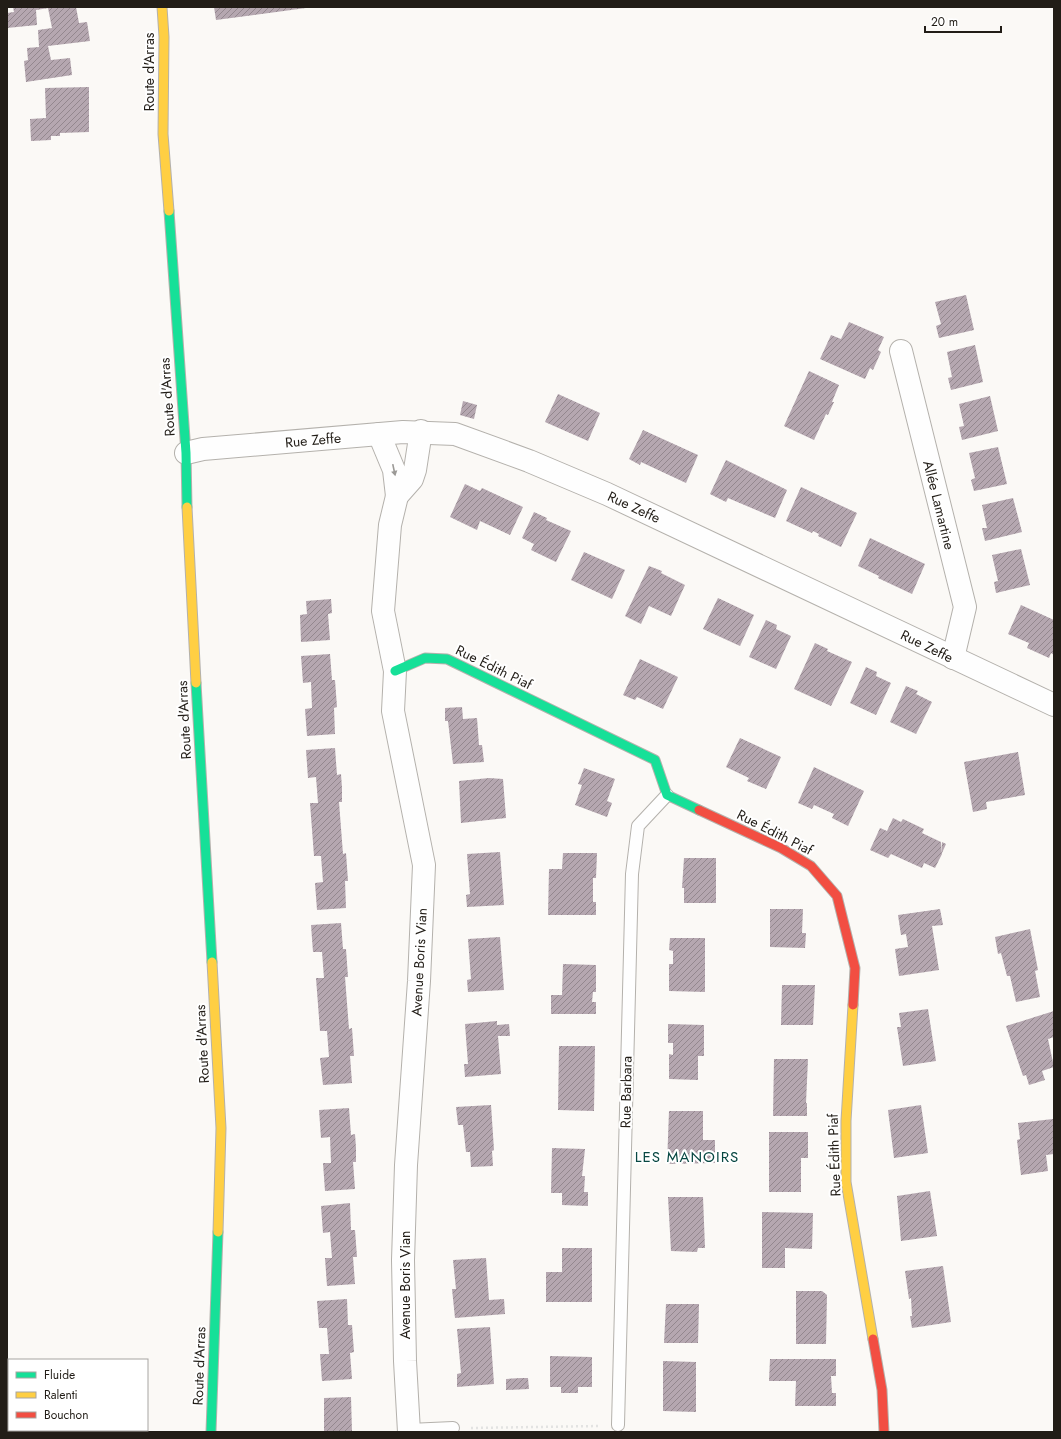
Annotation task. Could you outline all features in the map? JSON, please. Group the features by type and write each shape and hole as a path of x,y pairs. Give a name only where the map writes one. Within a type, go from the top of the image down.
{"main road":[{"name":"Route d'Arras","path":"162,7 164,37 163,134 186,453 189,568 221,1128 211,1432"},
{"name":"Rue Édith Piaf","path":"395,671 426,658 447,659 655,760 667,795 781,848 812,866 837,896 855,968 846,1120 846,1182 882,1390 884,1432"}],"street":[{"name":"Allée Lamartine","path":"901,351 965,607 953,658"},
{"name":"Rue Zeffe","path":"186,453 203,449 421,431 454,434 529,461 607,494 1054,705"},
{"name":"Avenue Boris Vian","path":"409,1431 405,1361 404,1275 406,1165 419,981 424,865 393,711 395,671 383,611 390,525 398,496 412,479 415,470 421,431"},
{"name":"Avenue Boris Vian","path":"379,434 394,470 398,496"}],"lane":[{"name":"Rue Barbara","path":"618,1426 632,874 638,826 667,795"},
{"path":"409,1431 453,1428"}],"path":[{"path":"453,1428 618,1426"}],"building":[{"path":"13,7 49,8 36,10 37,25 7,28 7,13 14,12"},
{"path":"76,7 79,23 87,22 90,41 48,46 51,60 70,58 72,75 26,82 24,61 28,60 27,48 39,47 38,30 52,28 48,8"},
{"path":"214,7 306,7 306,8 216,20"},
{"path":"89,87 89,132 60,133 60,136 51,136 51,140 31,141 30,119 46,118 45,88"},
{"path":"966,295 974,330 939,338 936,326 941,324 935,302"},
{"path":"849,322 884,337 878,350 881,352 873,370 870,368 865,379 820,359 831,335 841,339"},
{"path":"975,345 983,382 951,390 948,378 952,377 947,352"},
{"path":"809,371 839,385 832,402 834,402 828,415 826,414 814,440 784,426"},
{"path":"558,394 600,413 588,441 545,422"},
{"path":"990,396 998,431 962,440 959,427 964,426 959,404"},
{"path":"463,401 477,405 474,419 460,415"},
{"path":"643,430 698,455 686,483 641,462 640,465 629,459"},
{"path":"998,447 1007,484 974,491 971,480 975,478 969,453"},
{"path":"726,460 787,490 775,518 728,498 726,502 710,494"},
{"path":"465,484 480,491 482,488 523,507 510,535 480,521 477,530 450,517"},
{"path":"801,487 857,513 841,547 818,536 819,534 813,531 812,533 786,521"},
{"path":"1013,498 1022,532 985,541 982,528 987,528 982,505"},
{"path":"534,512 547,518 546,520 571,531 556,562 531,550 534,544 522,538"},
{"path":"870,538 925,564 912,594 878,578 879,576 858,566"},
{"path":"1021,549 1030,585 996,593 994,582 998,581 992,555"},
{"path":"584,552 625,570 612,599 571,580"},
{"path":"649,566 662,571 661,573 685,585 671,616 649,606 641,624 625,616"},
{"path":"718,598 754,615 740,646 703,629"},
{"path":"331,599 332,613 328,614 330,640 301,642 300,615 307,614 306,601"},
{"path":"1021,605 1054,620 1054,655 1051,653 1049,658 1027,648 1029,643 1008,634"},
{"path":"766,620 777,625 776,629 791,636 776,669 749,657"},
{"path":"815,643 828,649 827,651 852,662 831,706 794,689"},
{"path":"330,654 332,680 335,680 337,707 334,708 335,734 307,736 305,709 312,708 311,682 303,683 301,656"},
{"path":"640,659 678,677 663,709 637,697 635,700 623,695"},
{"path":"866,667 877,672 876,676 891,683 876,715 850,703"},
{"path":"906,686 918,691 916,694 932,702 916,734 890,722"},
{"path":"462,707 463,719 477,718 479,745 482,745 484,762 453,764 448,721 445,721 445,708"},
{"path":"740,738 781,757 766,789 747,781 749,778 726,767"},
{"path":"335,748 337,775 341,774 342,788 342,802 339,802 343,854 346,853 348,881 345,881 346,908 317,910 315,883 323,882 321,856 314,856 310,803 318,803 316,777 308,778 306,750"},
{"path":"1018,752 1025,795 986,802 987,809 973,812 964,762"},
{"path":"814,767 864,791 848,826 832,818 834,814 814,805 812,809 798,803"},
{"path":"584,768 615,779 607,801 612,803 607,817 575,805 582,785 578,784"},
{"path":"489,778 503,779 506,818 461,823 459,781"},
{"path":"893,818 901,822 903,819 924,829 922,833 941,842 942,854 935,868 924,863 922,868 891,854 888,858 870,850 880,828 887,831"},
{"path":"942,842 946,844 942,853"},
{"path":"500,852 504,905 467,907 466,895 470,894 467,854"},
{"path":"563,853 597,853 596,878 593,878 593,902 596,902 596,915 548,915 549,869 562,869"},
{"path":"684,858 716,858 716,903 684,903 684,888 682,888"},
{"path":"770,909 803,909 802,933 806,933 805,948 770,947"},
{"path":"940,909 943,925 932,926 939,970 899,976 895,949 908,947 906,934 901,935 898,915"},
{"path":"341,923 343,949 346,949 348,977 345,977 349,1029 352,1028 354,1056 350,1056 352,1083 323,1085 320,1058 329,1057 327,1031 320,1031 316,978 324,978 322,952 313,952 311,925"},
{"path":"1030,929 1038,970 1035,971 1040,997 1016,1002 1010,976 1007,976 1001,953 998,954 995,937"},
{"path":"500,937 504,990 468,992 467,980 471,979 468,939"},
{"path":"670,938 705,938 705,992 669,991 669,964 673,964 673,951 669,950"},
{"path":"563,964 596,965 596,992 593,992 592,1002 596,1002 596,1014 551,1014 551,995 562,995"},
{"path":"782,985 815,985 813,1025 781,1025"},
{"path":"928,1009 936,1061 903,1066 897,1027 901,1027 899,1013"},
{"path":"1054,1011 1054,1037 1048,1039 1054,1067 1042,1071 1045,1080 1029,1085 1026,1075 1023,1076 1006,1026"},
{"path":"497,1021 497,1025 509,1024 510,1036 498,1036 501,1074 465,1077 464,1064 468,1064 465,1024"},
{"path":"668,1024 704,1025 704,1056 698,1056 698,1080 669,1079 669,1054 673,1055 673,1043 668,1043"},
{"path":"559,1046 595,1046 594,1111 558,1110"},
{"path":"774,1059 808,1059 806,1103 807,1116 773,1116"},
{"path":"491,1105 494,1150 492,1151 493,1166 471,1167 470,1152 466,1152 463,1125 458,1125 456,1107"},
{"path":"921,1105 928,1153 894,1158 888,1110"},
{"path":"349,1108 351,1135 355,1134 356,1162 353,1162 355,1189 325,1191 323,1163 331,1163 330,1137 321,1138 319,1110"},
{"path":"669,1111 703,1111 703,1140 715,1140 715,1163 667,1164"},
{"path":"1053,1119 1054,1154 1046,1155 1048,1171 1021,1175 1017,1140 1020,1139 1018,1123"},
{"path":"769,1132 808,1132 808,1158 801,1158 801,1192 769,1192"},
{"path":"552,1148 585,1149 582,1176 585,1176 584,1192 588,1192 588,1206 562,1205 562,1193 551,1193"},
{"path":"930,1191 937,1236 901,1241 897,1196"},
{"path":"668,1197 703,1197 705,1248 698,1248 697,1252 671,1251"},
{"path":"350,1203 351,1230 355,1230 357,1257 353,1257 355,1284 327,1286 325,1258 332,1258 330,1232 323,1233 321,1206"},
{"path":"762,1212 813,1213 812,1249 785,1248 785,1268 762,1268"},
{"path":"562,1248 592,1248 592,1302 546,1302 546,1272 562,1272"},
{"path":"486,1258 489,1300 504,1299 505,1314 455,1318 452,1289 456,1289 453,1260"},
{"path":"943,1266 951,1322 912,1328 910,1316 912,1316 911,1298 909,1299 905,1271"},
{"path":"796,1291 822,1291 827,1295 826,1344 796,1344"},
{"path":"347,1299 348,1325 352,1325 354,1352 350,1353 352,1379 322,1381 320,1354 329,1354 327,1328 319,1328 317,1301"},
{"path":"666,1304 699,1304 698,1343 664,1343"},
{"path":"490,1327 494,1384 457,1387 457,1374 461,1373 457,1329"},
{"path":"550,1356 592,1357 592,1387 578,1387 578,1393 561,1393 561,1387 550,1387"},
{"path":"770,1359 836,1359 836,1376 831,1376 832,1393 836,1393 836,1406 795,1406 796,1381 769,1381"},
{"path":"663,1361 696,1362 696,1412 663,1411"},
{"path":"528,1378 529,1389 506,1390 506,1379"},
{"path":"351,1397 352,1432 324,1432 324,1398"}],"traffic: fast":[{"path":"169,211 186,453 187,507"},
{"path":"395,671 425,658 447,659 655,760 667,795 699,810"},
{"path":"196,683 212,962"},
{"path":"211,1432 218,1232"}],"traffic: slow":[{"path":"162,7 164,37 163,134 169,211"},
{"path":"187,507 196,683"},
{"path":"212,962 221,1128 218,1232"},
{"path":"853,1005 846,1121 846,1182 873,1339"}],"traffic: jam":[{"path":"699,810 781,848 811,866 837,896 855,968 853,1005"},
{"path":"873,1339 882,1390 884,1432"}],"district":[{"name":"LES MANOIRS","path":"687,1157"}]}
